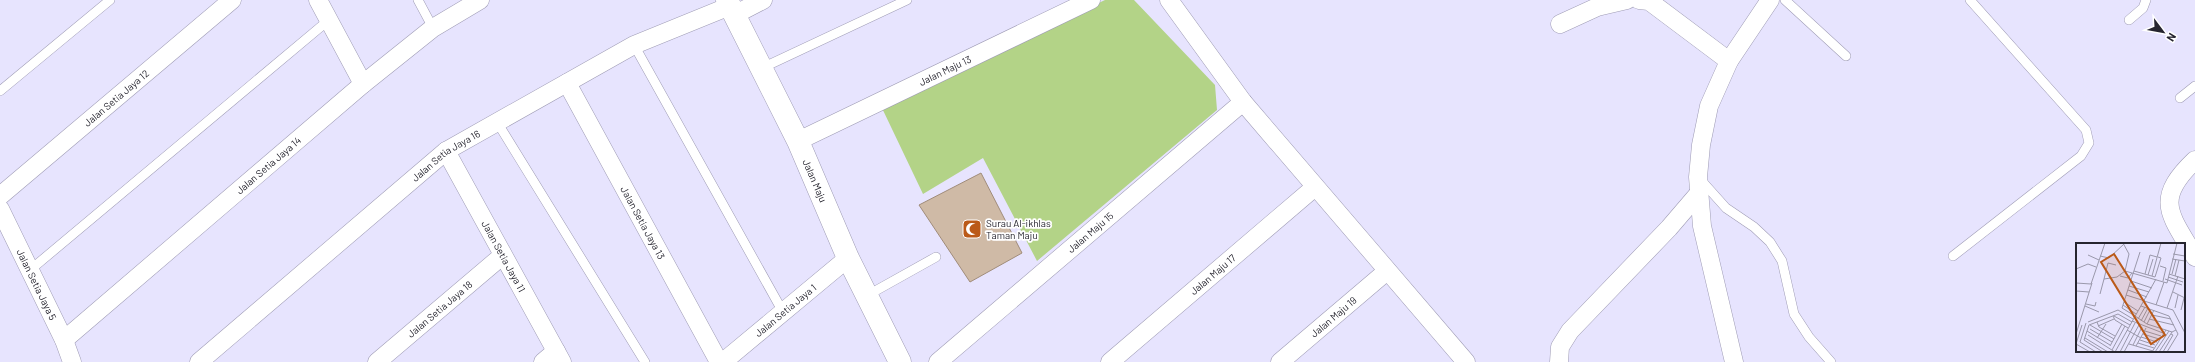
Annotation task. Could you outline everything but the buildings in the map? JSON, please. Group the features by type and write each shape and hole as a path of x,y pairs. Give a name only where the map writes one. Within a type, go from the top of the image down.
{"street":[{"name":"Jalan Setia Jaya 12","path":"0,196 232,0"},
{"path":"318,0 330,19 363,84"},
{"name":"Jalan Setia Jaya 14","path":"64,340 363,84 433,28 480,0"},
{"name":"Jalan Setia Jaya 16","path":"199,362 446,151 634,46 730,7 764,0"},
{"name":"Jalan Maju 13","path":"798,141 1091,0"},
{"path":"1169,0 1243,102 1387,271 1460,360"},
{"path":"1560,24 1597,7 1627,0"},
{"path":"1645,0 1729,61"},
{"path":"1734,362 1702,226 1699,185 1701,145 1709,106 1729,61 1770,0"},
{"name":"Jalan Maju","path":"730,7 760,69 798,141 848,258 868,295 900,362"},
{"name":"Jalan Setia Jaya 13","path":"567,83 719,362"},
{"name":"Jalan Maju 15","path":"938,362 1243,102"},
{"name":"Jalan Setia Jaya 11","path":"446,151 554,358"},
{"path":"2195,160 2179,175 2170,192 2168,206 2175,224 2195,257"},
{"path":"1560,362 1560,347 1570,331 1669,228 1699,185"},
{"name":"Jalan Maju 17","path":"1110,362 1315,187"},
{"name":"Jalan Setia Jaya 5","path":"0,209 64,340 72,362"},
{"name":"Jalan Setia Jaya 18","path":"377,362 502,256"},
{"name":"Jalan Setia Jaya 1","path":"722,362 848,258"},
{"name":"Jalan Maju 19","path":"1280,362 1387,271"}],"lane":[{"path":"0,91 110,0"},
{"path":"418,0 433,28"},
{"path":"760,69 907,0"},
{"path":"1785,0 1846,56"},
{"path":"1953,256 2081,156 2088,143 2086,130 1970,0"},
{"path":"2129,20 2143,8 2146,0"},
{"path":"29,271 330,19"},
{"path":"634,46 783,312"},
{"path":"2180,98 2195,86"},
{"path":"497,122 645,362"},
{"path":"1699,185 1726,208 1754,227 1770,242 1782,261 1794,314 1809,336 1831,362"},
{"path":"868,295 936,257"}],"green space":[{"path":"1105,0 1134,0 1215,85 1217,110 1037,261 983,158 923,194 881,106"}],"place":[{"name":"Surau Al-ikhlas Taman Maju","path":"972,229"}]}
